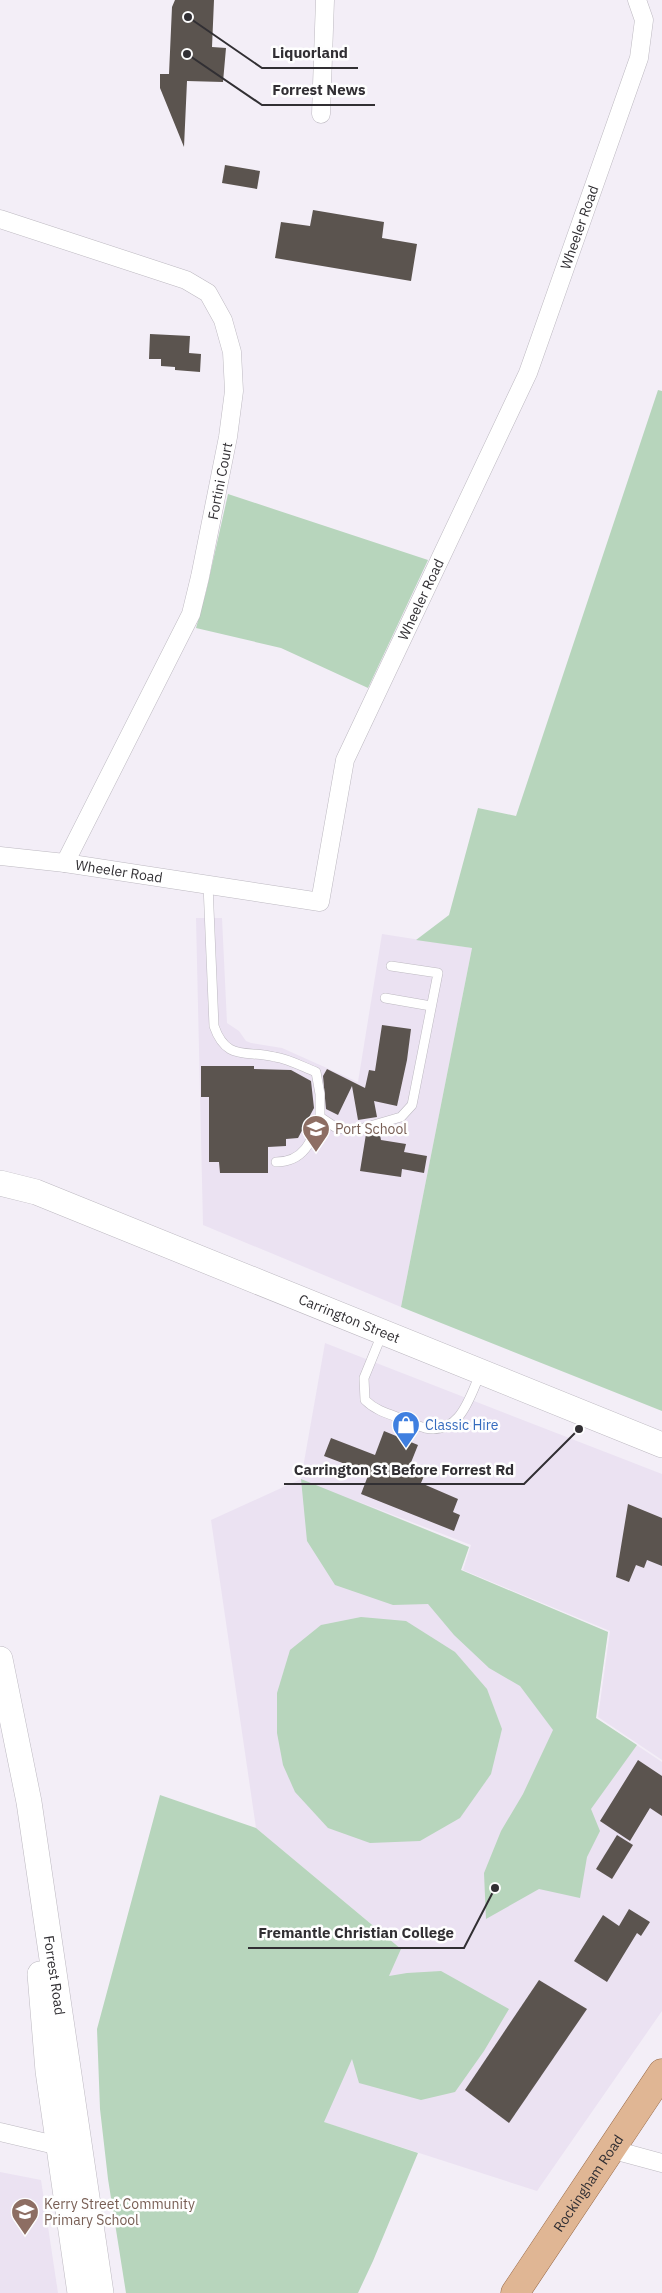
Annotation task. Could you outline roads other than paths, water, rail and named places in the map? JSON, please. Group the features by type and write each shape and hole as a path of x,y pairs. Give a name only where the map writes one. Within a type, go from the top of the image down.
{"main road":[{"name":"Carrington Street","path":"0,1165 36,1192"},
{"name":"Carrington Street","path":"0,1183 36,1192 662,1445"},
{"name":"Forrest Road","path":"0,1659 29,1802 82,2152 101,2293"},
{"name":"Forrest Road","path":"0,1732 20,1832 40,1971 43,2027 57,2146 80,2293"},
{"name":"Rockingham Road","path":"514,2293 662,2073"}],"street":[{"path":"321,114 325,0"},
{"name":"Wheeler Road","path":"0,856 66,863 320,902 345,760 528,373 640,58 644,20 637,0"},
{"name":"Fortini Court","path":"0,218 186,280 208,294 223,320 232,352 234,391 228,437 191,614 66,863"},
{"path":"0,2132 82,2152"},
{"path":"610,2149 662,2164"}],"lane":[{"path":"208,885 214,1026 219,1040 226,1048 239,1052 276,1057 316,1072 320,1094 320,1117 312,1140 299,1155 288,1162 276,1162"},
{"path":"320,1117 335,1127 353,1131 401,1117 412,1105 438,974 391,966"},
{"path":"385,998 431,1006"},
{"path":"383,1332 364,1378 365,1400 373,1408 425,1428 437,1428 451,1424 463,1413 481,1372"}],"place":[{"name":"Liquorland","path":"188,17"},
{"name":"Forrest News","path":"187,54"},
{"name":"Port School","path":"316,1153"},
{"name":"Carrington St Before Forrest Rd","path":"579,1429"},
{"name":"Classic Hire","path":"406,1449"},
{"name":"Fremantle Christian College","path":"495,1888"},
{"name":"Kerry Street Community Primary School","path":"25,2236"}]}
